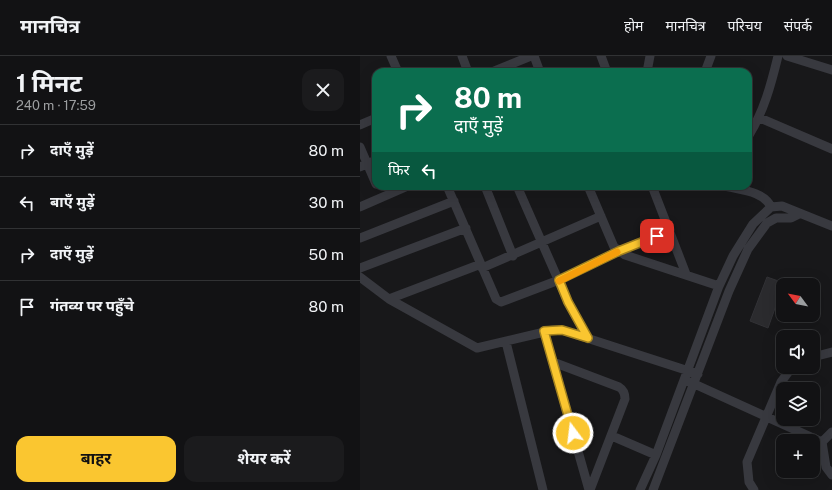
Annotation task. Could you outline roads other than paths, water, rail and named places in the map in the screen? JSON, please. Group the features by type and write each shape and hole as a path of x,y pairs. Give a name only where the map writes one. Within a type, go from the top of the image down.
{"street":[{"path":"391,56 396,68"},
{"path":"462,56 466,68"},
{"path":"502,68 532,56 538,68"},
{"path":"601,56 606,68"},
{"path":"648,68 650,56"},
{"path":"706,68 711,56"},
{"path":"752,131 760,118 768,97 778,56"},
{"path":"787,56 832,70"},
{"path":"760,118 832,149"},
{"path":"360,125 372,120"},
{"path":"360,147 372,174"},
{"path":"378,190 381,198"},
{"path":"360,207 399,190"},
{"path":"449,190 481,266 496,298 501,302 559,280 619,251 670,230"},
{"path":"487,190 513,256"},
{"path":"519,190 543,242 568,302 588,338"},
{"path":"590,190 614,247 619,251 625,255 720,286"},
{"path":"654,190 686,274"},
{"path":"739,190 758,195 768,200 771,207"},
{"path":"360,238 454,201"},
{"path":"640,490 656,456 720,286 733,256 753,224 771,207 782,206 832,226"},
{"path":"653,490 695,384 729,292 748,249 767,223 776,218 790,218 799,214"},
{"path":"389,299 513,256 601,216"},
{"path":"360,268 466,228"},
{"path":"360,277 389,299 477,348 506,342 544,331 562,330 698,374"},
{"path":"544,331 589,490"},
{"path":"506,342 543,490"},
{"path":"820,355 832,352"},
{"path":"553,362 623,390 625,399 612,436 589,490"},
{"path":"754,490 749,482 747,462 781,382 787,374"},
{"path":"685,380 822,442"},
{"path":"822,442 832,432"},
{"path":"612,436 656,456"},
{"path":"822,442 826,467 832,475"}]}
